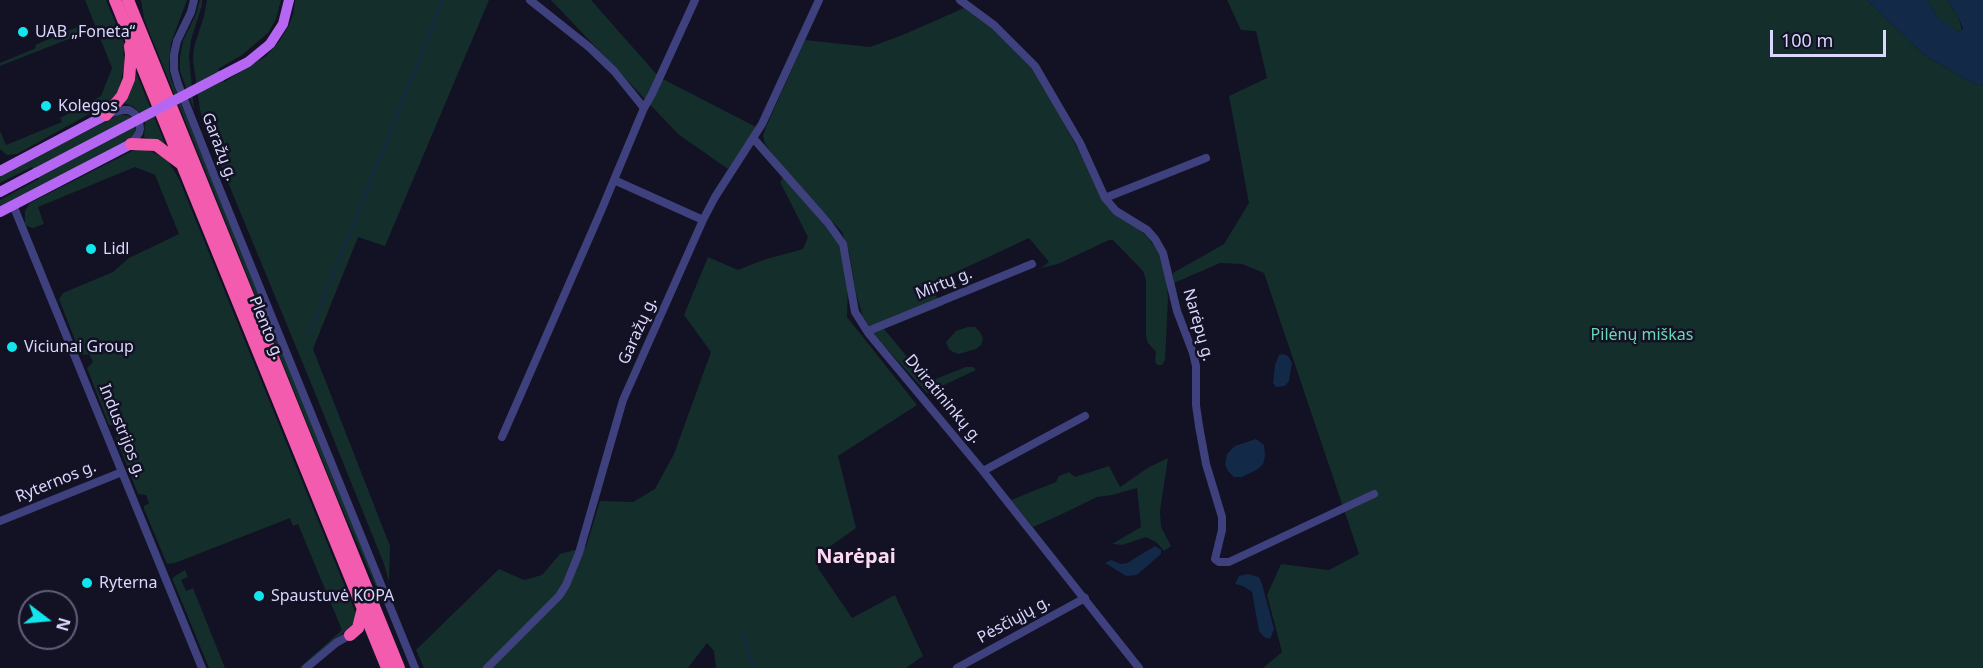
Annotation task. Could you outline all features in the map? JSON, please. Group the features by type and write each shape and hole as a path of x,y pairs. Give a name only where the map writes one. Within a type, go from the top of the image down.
{"highway":[{"name":"Plento g.","path":"116,0 133,28 399,668"},
{"name":"Plento g.","path":"128,0 133,28 183,166 387,668"},
{"path":"106,115 122,96 129,79 138,0"},
{"path":"131,144 156,145 183,166"},
{"path":"350,635 358,628 363,608"},
{"path":"350,635 361,635 378,644"}],"main road":[{"path":"0,192 248,62 270,44 283,24 289,0"},
{"path":"0,171 106,115"},
{"path":"0,212 131,144"}],"street":[{"name":"Garažų g.","path":"194,0 191,12 177,41 174,55 174,70 178,84 415,668"},
{"path":"530,0 589,47 614,71 644,108"},
{"path":"502,437 644,108 695,0"},
{"name":"Garažų g.","path":"487,668 559,596 566,585 579,553 623,399 703,220 762,124 819,0"},
{"name":"Narėpų g.","path":"960,0 994,25 1035,66 1080,143 1106,198 1116,211 1147,230 1163,252 1177,311 1196,366 1196,405 1199,426 1206,464 1222,518 1222,530 1215,559 1219,562 1228,562 1374,494"},
{"path":"106,115 123,110 129,110 135,114 140,129 131,144"},
{"name":"Dviratininkų g.","path":"753,138 828,223 843,244 855,312 868,331 983,471 1139,668"},
{"path":"1106,198 1206,158"},
{"path":"614,180 703,220"},
{"name":"Industrijos g.","path":"14,205 202,668"},
{"name":"Mirtų g.","path":"868,331 1032,264"},
{"path":"983,471 1085,416"},
{"name":"Ryternos g.","path":"0,521 122,472"},
{"name":"Pėsčiųjų g.","path":"957,668 1085,598"},
{"path":"306,668 336,643 350,635"}],"green space":[{"path":"85,0 106,0 127,50 123,51 125,63 119,89 112,100 100,108 17,154 7,155 0,149 0,131 6,145 62,122 60,118 101,96 112,68"},
{"path":"141,0 187,0 171,43 169,68 171,79 384,600 382,601 338,499 144,19"},
{"path":"200,0 202,0 202,5 191,40 189,56 194,110 180,71 180,57 183,41"},
{"path":"207,0 281,0 276,19 268,33 242,55 218,69 224,82 266,56 278,43 293,15 295,0 489,0 385,246 358,237 313,349 390,546 389,582 384,564 313,388 203,122 193,60 194,47"},
{"path":"551,0 591,0 659,77 756,127 728,169 678,134"},
{"name":"Pilėnų miškas","path":"1227,0 1867,0 1923,54 1972,83 1983,86 1983,668 1263,668 1282,652 1267,595 1281,564 1329,570 1359,554 1264,273 1242,264 1220,263 1174,283 1173,273 1224,244 1249,203 1229,96 1267,78 1256,31 1241,30"},
{"path":"1927,0 1947,0 1959,18 1962,31 1956,32 1937,17"},
{"path":"964,8 993,28 1022,55 1039,76 1102,198 1147,236 1159,253 1166,271 1168,299 1165,360 1162,365 1155,362 1156,352 1146,337 1146,280 1143,271 1113,240 1058,264 1041,268 1049,262 1029,238 933,283 937,298 944,305 884,329 928,382 966,367 973,367 976,370 927,393 876,337 863,317 849,252 842,232 786,171 765,144 763,136 766,127 805,40 870,47"},
{"path":"84,24 79,35 0,66 0,63 36,48 35,45"},
{"path":"135,70 166,146 144,137 145,121 141,113 123,103"},
{"path":"120,114 129,116 135,125 135,131 127,142 0,206 0,200 39,179 32,167 0,183 0,176"},
{"path":"141,149 167,159 179,179 357,616 353,624 303,668 299,668 342,630 298,524 293,526 290,518 175,563 167,564 144,509 144,506 149,503 146,495 138,494 116,438 121,434 118,426 109,425 87,368 93,362 89,354 80,353 59,299 63,293 113,272 129,258 179,234 155,175 135,167 38,207 44,224 33,228 25,224 25,211 30,203 132,151"},
{"path":"784,176 838,241 848,286 847,317 917,405 838,456 856,528 818,555 818,568 852,618 895,595 923,656 906,668 716,668 714,651 707,643 688,668 424,668 416,650 499,569 524,580 542,575 560,554 586,547 600,501 633,502 655,489 674,454 711,352 684,315 708,257 738,270 763,260 803,249 808,237 780,182"},
{"path":"975,327 980,332 983,339 981,345 976,349 959,354 953,352 946,342 956,331"},
{"path":"1168,458 1160,511 1161,527 1171,546 1164,551 1156,542 1146,537 1122,545 1112,544 1141,527 1137,488 1097,497 1033,527 1011,500 1056,482 1059,476 1069,472 1075,477 1109,466 1120,487 1149,467"},
{"path":"185,570 188,577 181,580 186,591 193,588 225,668 209,668 172,579"}],"water":[{"path":"1867,0 1927,0 1937,17 1959,32 1963,29 1959,18 1947,0 1983,0 1983,86 1972,83 1923,54"},
{"path":"1279,355 1288,356 1292,363 1289,381 1285,386 1276,387 1273,383 1275,365"},
{"path":"1256,439 1264,445 1263,464 1242,477 1234,477 1225,465 1227,454 1235,446"},
{"path":"1155,546 1161,550 1161,554 1137,575 1126,576 1105,563 1111,560 1121,564 1127,563"},
{"path":"1248,574 1259,577 1262,584 1274,629 1270,639 1264,637 1259,631 1252,592 1235,584 1239,576"}],"waterway":[{"path":"310,332 443,0"},
{"path":"742,629 753,668"}],"place":[{"name":"UAB „Foneta“","path":"23,32"},
{"name":"Kolegos","path":"46,106"},
{"name":"Lidl","path":"91,249"},
{"name":"Viciunai Group","path":"12,347"},
{"name":"Ryterna","path":"87,583"},
{"name":"Spaustuvė KOPA","path":"259,596"}],"district":[{"name":"Narėpai","path":"856,557"}]}
